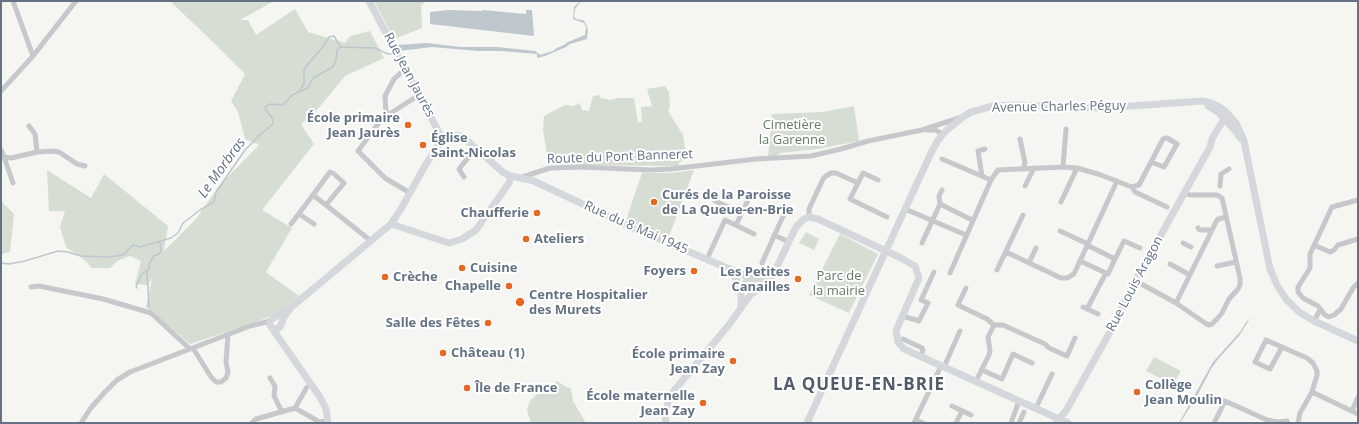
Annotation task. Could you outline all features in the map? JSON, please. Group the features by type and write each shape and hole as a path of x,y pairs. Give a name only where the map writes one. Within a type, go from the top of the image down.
{"street":[{"path":"14,1 33,56"},
{"path":"1,91 33,56 74,3 67,1"},
{"name":"Rue Jean Jaurès","path":"368,1 443,140"},
{"path":"405,68 394,79 385,96 386,113 358,151 385,178 410,193"},
{"path":"386,113 391,113 419,95"},
{"name":"Avenue Charles Péguy","path":"807,423 931,153 943,134 962,117 983,108 1004,105 1102,108 1203,101 1211,103 1226,112 1245,149 1272,277 1281,291 1299,312 1318,323 1358,341"},
{"name":"Route du Pont Banneret","path":"513,179 550,168 671,169 756,159 811,156 868,141 922,130 962,117"},
{"name":"Rue Louis Aragon","path":"1057,421 1067,409 1115,323 1126,298 1210,147 1212,139 1229,119"},
{"path":"29,126 35,134 37,152"},
{"path":"1063,167 1066,129"},
{"path":"922,130 935,130 943,134"},
{"path":"272,322 392,224 402,210 426,164 443,140 461,135 504,173 513,179 476,230 462,239 449,243 392,224"},
{"path":"950,273 966,238 972,220 991,180 998,170 1023,168 1077,168 1132,187 1139,185 1151,162 1165,138 1177,144 1164,167 1151,162"},
{"path":"1020,139 1025,163 1023,168"},
{"path":"464,177 459,169 476,148"},
{"path":"982,176 978,151 985,149"},
{"path":"1,150 13,184"},
{"path":"3,158 52,151 59,152 77,164 85,166"},
{"path":"942,159 991,180"},
{"path":"1025,186 1034,168"},
{"path":"1061,202 1077,168"},
{"path":"1136,281 1176,303 1208,325 1212,324 1222,313 1229,299 1240,285 1220,191 1221,174 1229,169"},
{"path":"291,224 330,172 344,183 326,205"},
{"name":"Route du Pont Banneret","path":"534,181 532,177 537,172"},
{"path":"809,217 809,209 823,179 826,176 831,173 836,173 858,183"},
{"path":"878,180 863,173 850,199 887,217"},
{"name":"Rue du 8 Mai 1945","path":"513,179 534,181 635,230 751,278 762,282 772,277"},
{"path":"1006,252 1061,278 1066,278 1074,274 1117,182"},
{"path":"1132,187 1135,192 1167,207"},
{"path":"922,243 940,204 939,196 942,190"},
{"path":"1184,193 1190,195 1220,191"},
{"path":"313,195 371,241"},
{"path":"736,225 749,198"},
{"path":"1358,200 1332,208 1310,254 1310,268 1298,287 1298,292 1303,298 1318,306 1325,315 1334,316 1341,309 1358,282"},
{"path":"715,201 742,213"},
{"path":"940,204 972,220"},
{"path":"905,209 966,235"},
{"path":"299,214 314,224"},
{"path":"762,263 784,214"},
{"path":"997,270 1023,215"},
{"path":"666,423 665,415 667,405 673,392 728,326 751,294 762,288 772,277 798,223 804,218 809,217 818,219 911,263 917,270 919,278 896,331 898,342 904,348 1036,408 1057,421 1068,423"},
{"path":"1176,303 1217,220 1226,218"},
{"path":"707,260 725,220 754,234"},
{"path":"1198,228 1200,230 1212,230"},
{"path":"1060,231 1115,258"},
{"path":"774,235 789,242"},
{"path":"1314,245 1330,252 1338,245 1358,239"},
{"path":"1098,314 1085,308 1106,273 1108,274 1124,241 1140,248"},
{"path":"1183,243 1201,252"},
{"path":"1028,263 1036,248"},
{"path":"1080,261 1106,273"},
{"path":"1217,266 1236,262"},
{"path":"1170,264 1190,275"},
{"path":"729,269 741,292 741,306"},
{"path":"903,316 919,321 928,303 921,300 934,272"},
{"path":"751,278 751,294"},
{"path":"741,292 746,282 751,278"},
{"path":"32,288 39,286 103,299 151,313 192,348 211,377 216,382 221,382 226,378 228,372 226,362 228,335"},
{"path":"966,288 958,305 987,319 994,325 1003,325 1067,356 1075,338"},
{"path":"272,322 275,329 280,325 294,305"},
{"path":"1318,323 1320,310"},
{"path":"1318,323 1325,315"},
{"path":"81,423 96,402 111,386 124,376 255,324 272,322 279,318 280,334 287,350"},
{"path":"272,322 287,350 320,397 326,409 327,422 319,422 295,408"},
{"path":"976,381 989,355 990,351 988,337 994,325"},
{"path":"923,423 915,421 960,331"},
{"path":"903,339 922,348 923,350 921,356"},
{"path":"1282,347 1270,369 1256,362 1266,340 1282,347 1307,358 1316,366 1317,375 1312,392 1300,414 1298,423"},
{"path":"982,370 1002,379 1013,354 1032,362"},
{"path":"1036,408 1052,374"},
{"path":"270,378 275,386 274,396 282,412"},
{"path":"252,423 256,419 295,408 307,387"},
{"path":"1312,392 1358,414"},
{"path":"1352,411 1358,397"},
{"path":"1019,401 1012,421 1019,422 1024,412"},
{"path":"1214,423 1225,401 1267,420 1277,422 1287,421"},
{"path":"952,406 971,415"},
{"path":"956,423 962,411"}],"green space":[{"path":"170,1 274,1 240,20 248,20 256,35 295,9 308,32 345,43 350,36 370,31 384,58 345,76 312,116 301,124 314,144 262,210 292,228 266,272 299,296 278,313 254,323 190,344 146,307 152,278 148,285 135,284 141,261 130,256 117,261 110,268 91,268 86,261 66,247 60,227 65,211 49,211 47,170 91,198 104,174 168,226 164,251 196,219 219,186 259,145 245,139 238,112 231,101 245,74"},
{"path":"374,1 425,1 421,6 422,28 394,39"},
{"path":"665,86 669,92 670,107 668,111 683,135 686,156 679,163 679,166 567,165 547,163 543,131 544,116 565,105 573,106 580,103 582,110 589,111 593,96 599,95 601,98 610,100 617,98 634,98 638,122 642,122 641,107 652,106 647,89"},
{"name":"Cimetière la Garenne","path":"854,106 859,141 818,149 780,153 776,156 768,157 772,114 823,112"},
{"path":"694,170 668,239 626,220 642,173 672,173"},
{"path":"1,201 14,214 10,252 1,254"},
{"path":"806,232 819,239 814,250 799,243"},
{"name":"Parc de la mairie","path":"840,234 878,254 849,313 809,295"},
{"path":"1154,357 1181,371 1173,385 1146,371"},
{"path":"557,381 566,387 571,388 573,401 586,423 531,423 527,411 529,402 539,392 551,394 551,385"}],"shaded area":[{"path":"580,1 575,9 574,17 576,19 583,20 586,24 588,30 587,39 570,44 545,56 537,58 537,54 432,47 399,51 397,45 427,43 460,47 497,47 535,51 540,55 553,51 568,42 585,35 586,27 584,23 573,19 574,7"},
{"path":"448,10 482,10 526,14 526,10 532,10 534,36 430,24 430,12"},
{"path":"1256,315 1249,320 1239,336 1218,359 1197,396 1179,423 1213,362 1240,332 1247,321"}],"waterway":[{"name":"Le Morbras","path":"300,90 304,84 304,70 323,47 329,37 334,36 340,46"},
{"name":"Le Morbras","path":"1,263 9,264 25,261 58,251 81,256 108,257 123,255 133,245 140,247 171,238 178,233 183,223 200,210 214,202 216,192 245,150 273,124 273,119 265,109 266,106 271,104 282,105 292,95 308,88 313,78 333,67 336,60 337,50 340,47 375,48 388,54 393,54"},
{"path":"137,288 136,286 142,274 149,269 149,264 154,256 160,253 160,242"},
{"path":"147,271 149,307"}],"place":[{"name":"École primaire Jean Jaurès","path":"408,125"},
{"name":"Église Saint-Nicolas","path":"423,145"},
{"name":"Curés de la Paroisse de La Queue-en-Brie","path":"654,202"},
{"name":"Chaufferie","path":"537,213"},
{"name":"Ateliers","path":"526,239"},
{"name":"Cuisine","path":"462,268"},
{"name":"Foyers","path":"694,271"},
{"name":"Crèche","path":"385,277"},
{"name":"Les Petites Canailles","path":"798,279"},
{"name":"Chapelle","path":"509,286"},
{"name":"Centre Hospitalier des Murets","path":"520,302"},
{"name":"Salle des Fêtes","path":"488,323"},
{"name":"Château (1)","path":"443,353"},
{"name":"École primaire Jean Zay","path":"733,361"},
{"name":"Île de France","path":"467,388"},
{"name":"Collège Jean Moulin","path":"1137,392"},
{"name":"École maternelle Jean Zay","path":"703,403"}],"district":[{"name":"LA QUEUE-EN-BRIE","path":"859,385"}]}
